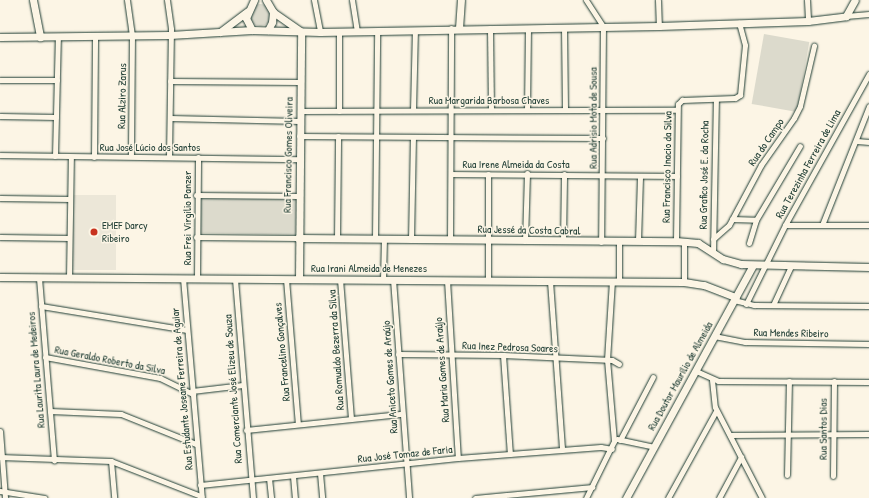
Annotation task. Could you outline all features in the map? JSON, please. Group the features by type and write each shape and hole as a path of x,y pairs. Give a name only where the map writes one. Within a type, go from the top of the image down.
{"street":[{"path":"34,0 40,37"},
{"name":"Rua Alziro Zarus","path":"127,0 132,35 131,156"},
{"path":"167,0 170,35 169,157"},
{"path":"314,0 320,32"},
{"path":"352,0 357,31"},
{"path":"459,28 461,0"},
{"path":"586,0 603,26"},
{"path":"592,8 594,0"},
{"path":"658,0 658,26"},
{"path":"808,0 808,21"},
{"path":"848,0 848,13"},
{"path":"848,13 855,0"},
{"path":"217,33 247,12 253,2 267,3 273,12 302,32"},
{"path":"247,12 247,23 252,30"},
{"path":"268,30 272,22 273,12"},
{"path":"0,37 170,35 252,30 320,32 451,28 658,26 808,21 848,13 869,14"},
{"path":"716,99 735,98 741,92 745,45 739,23"},
{"name":"Rua Adrisio Mota de Sousa","path":"601,242 603,26"},
{"path":"564,27 565,110"},
{"path":"450,240 451,28"},
{"path":"490,28 491,110"},
{"path":"526,110 528,28"},
{"path":"413,110 415,30"},
{"path":"339,31 339,111"},
{"path":"375,239 377,31"},
{"name":"Rua Francisco Gomes Oliveira","path":"299,279 298,196 302,32"},
{"path":"55,156 58,36"},
{"path":"94,157 95,36"},
{"name":"Rua do Campo","path":"713,239 732,219 761,165 800,106 814,46"},
{"name":"Rua Terezinha Ferreira de Lima","path":"746,304 785,225 869,74"},
{"path":"0,80 57,80"},
{"path":"170,81 300,82"},
{"name":"Rua Francisco Inacio da Silva","path":"684,282 680,241 677,176 677,110 680,101 687,99 716,99"},
{"name":"Rua Grafico José E. da Rocha","path":"713,252 716,99"},
{"path":"822,225 857,141 869,106"},
{"name":"Rua Margarida Barbosa Chaves","path":"300,111 677,110"},
{"path":"0,116 56,117"},
{"path":"170,118 300,121"},
{"path":"299,136 603,138"},
{"path":"337,239 338,136"},
{"path":"411,240 413,137"},
{"path":"857,141 869,142"},
{"path":"749,242 756,220 800,146"},
{"name":"Rua José Lúcio dos Santos","path":"0,155 299,159"},
{"path":"69,278 71,157"},
{"name":"Rua Frei Virgilio Panzer","path":"197,278 196,195 198,157"},
{"path":"525,241 526,173"},
{"name":"Rua Irene Almeida da Costa","path":"451,174 526,173 602,176 677,176"},
{"path":"488,174 488,281"},
{"path":"563,241 564,174"},
{"path":"638,241 640,176"},
{"path":"196,195 298,196"},
{"path":"0,198 70,199"},
{"path":"732,219 756,220"},
{"path":"785,225 869,225"},
{"path":"196,236 298,238"},
{"path":"0,237 70,238"},
{"name":"Rua Jessé da Costa Cabral","path":"298,238 601,242 680,241 698,244 733,263 766,266 869,266"},
{"path":"383,279 384,239"},
{"path":"617,439 607,360 619,241"},
{"name":"Rua Doutor Maurílio de Almeida","path":"626,498 753,265"},
{"path":"773,305 791,266"},
{"name":"Rua Irani Almeida de Menezes","path":"0,277 684,282 704,285 735,299"},
{"name":"Rua Laurita Laura de Medeiros","path":"39,278 54,460"},
{"name":"Rua Estudante Joseane Ferreira de Aguiar","path":"183,278 201,497"},
{"name":"Rua Comerciante José Elizeu de Souza","path":"235,278 250,480 253,498"},
{"name":"Rua Francelino Gonçalves","path":"286,279 298,424"},
{"name":"Rua Romualdo Bezerra da Silva","path":"340,279 351,419"},
{"name":"Rua Aniceto Gomes de Araújo","path":"393,279 409,498"},
{"name":"Rua Maria Gomes de Araújo","path":"447,280 450,354 458,458"},
{"path":"550,281 554,358 562,450"},
{"path":"735,299 746,304 869,306"},
{"path":"41,306 187,330"},
{"name":"Rua Mendes Ribeiro","path":"714,336 745,342 869,344"},
{"name":"Rua Inez Pedrosa Soares","path":"398,354 503,355 607,360 619,364"},
{"path":"503,355 510,454"},
{"name":"Rua Geraldo Roberto da Silva","path":"45,357 160,378 192,393"},
{"path":"696,371 712,380 869,382"},
{"path":"586,498 652,377"},
{"path":"712,380 713,401 716,411 762,498"},
{"path":"787,475 789,381"},
{"name":"Rua Santos Dias","path":"833,476 834,381"},
{"path":"192,393 243,386"},
{"path":"668,498 716,411"},
{"path":"50,412 121,414 196,444"},
{"path":"246,430 402,414"},
{"path":"0,430 3,491 6,498"},
{"path":"730,435 787,433 869,434"},
{"path":"617,439 654,447"},
{"name":"Rua José Tomaz de Faria","path":"200,485 458,458 562,450 612,449"},
{"path":"719,498 741,457"},
{"path":"1,458 111,461 201,497"},
{"path":"111,461 114,498"},
{"path":"320,473 322,498"},
{"path":"293,476 295,498"},
{"path":"269,478 271,498"},
{"path":"475,498 592,486"},
{"path":"3,491 44,498"}],"shaded area":[{"path":"260,4 268,7 271,15 268,23 260,26 252,23 249,15 252,7"},
{"path":"764,34 809,42 797,112 752,104"},
{"name":"EMEF Darcy Ribeiro","path":"72,195 116,195 116,270 72,270"},
{"path":"200,198 296,200 295,235 199,233"}],"place":[{"name":"EMEF Darcy Ribeiro","path":"94,232"}]}
